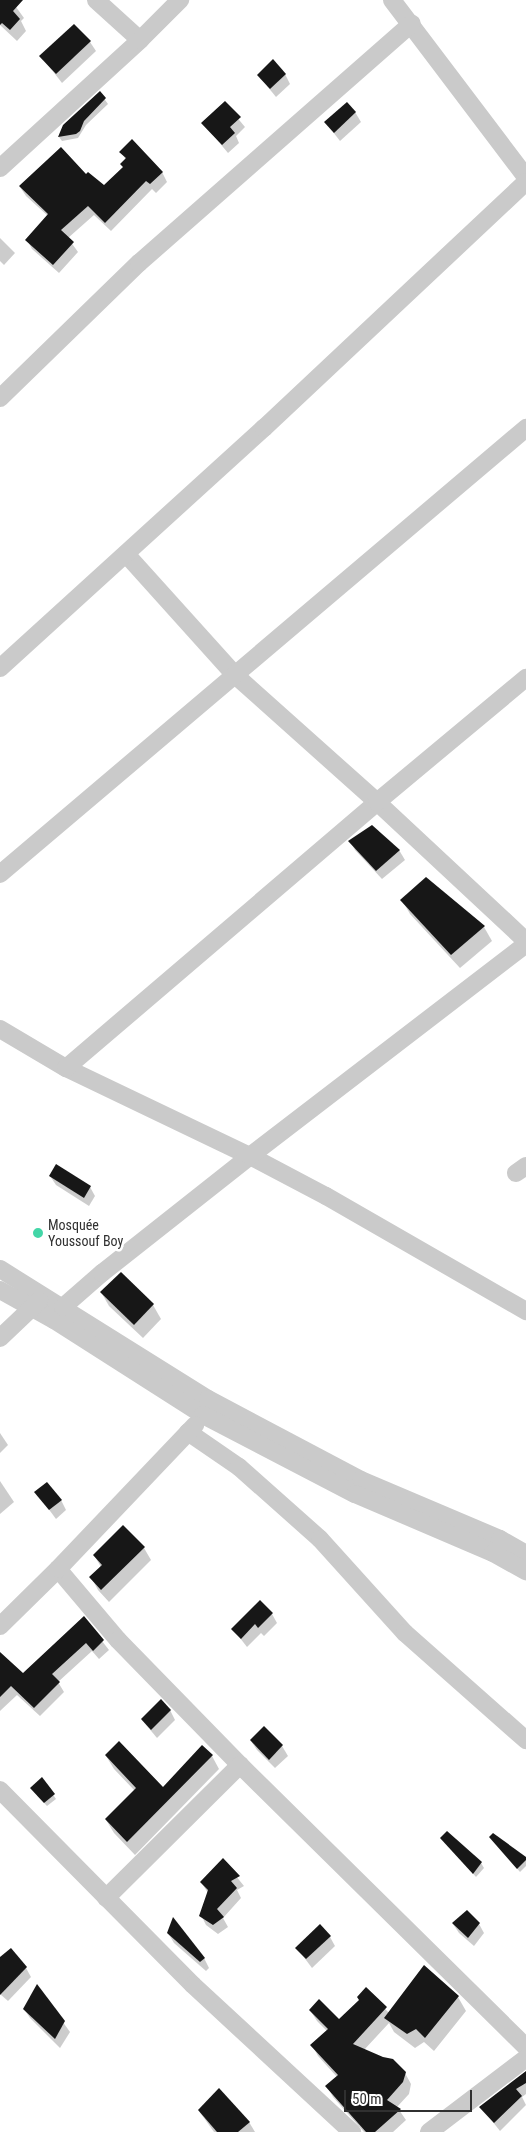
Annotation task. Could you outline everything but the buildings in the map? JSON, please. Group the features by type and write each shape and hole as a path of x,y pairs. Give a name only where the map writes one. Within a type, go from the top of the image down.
{"street":[{"path":"96,0 140,40"},
{"path":"0,168 140,40 180,0"},
{"path":"392,0 412,23 526,177"},
{"path":"0,398 139,263 412,23"},
{"path":"0,668 264,428 526,182"},
{"path":"0,874 526,428"},
{"path":"63,1307 102,1273 250,1156 526,943 377,802 235,676 126,554"},
{"path":"66,1068 377,802 526,678"},
{"path":"0,1029 66,1068 250,1156 326,1196 526,1311"},
{"path":"0,1268 208,1399 361,1480 500,1539 526,1554"},
{"path":"0,1290 54,1320 204,1415 355,1494 493,1552 526,1571"},
{"path":"0,1338 44,1295"},
{"path":"0,1626 58,1569 204,1415"},
{"path":"188,1432 239,1467 320,1539 405,1633 526,1740"},
{"path":"58,1569 118,1640 240,1765 526,2046"},
{"path":"106,1898 240,1765"},
{"path":"0,1790 193,1984 352,2132"},
{"path":"429,2132 526,2058"}],"place":[{"name":"Mosquée Youssouf Boy","path":"38,1233"}]}
